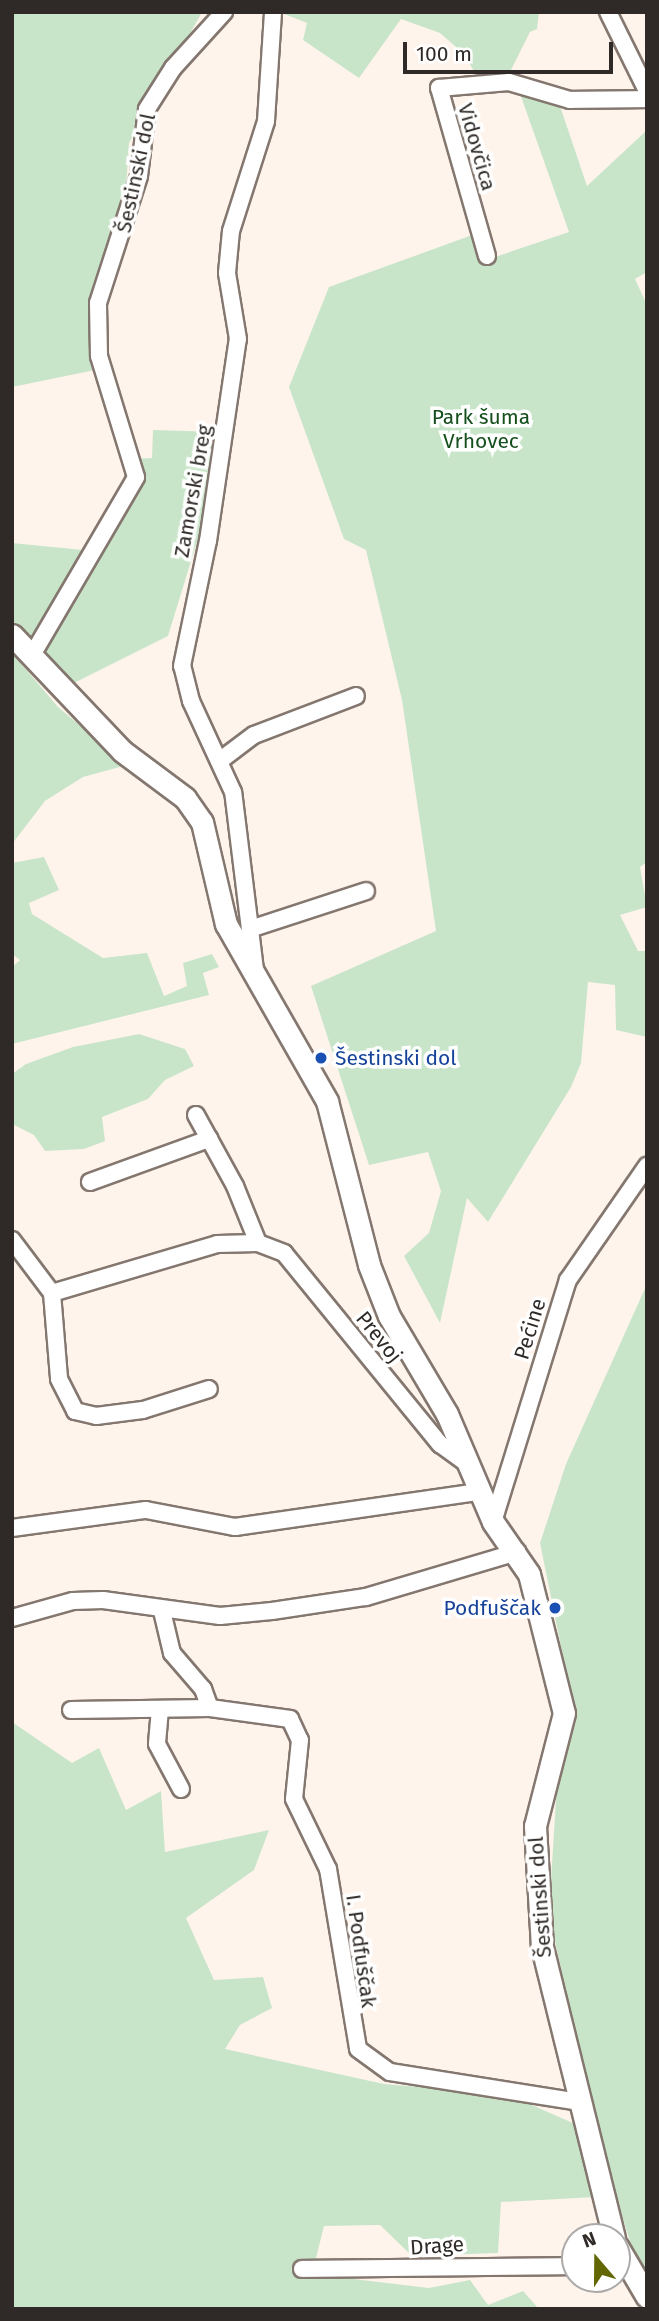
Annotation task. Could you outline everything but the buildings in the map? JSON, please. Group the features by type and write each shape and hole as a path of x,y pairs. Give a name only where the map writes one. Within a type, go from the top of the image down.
{"street":[{"name":"Šestinski dol","path":"32,657 136,477 99,356 97,303 139,176 147,109 173,68 224,12"},
{"name":"Zamorski breg","path":"255,970 233,792 222,759 191,701 182,666 208,541 238,339 227,273 230,231 266,121 272,12"},
{"path":"608,12 647,91"},
{"name":"Vidovčica","path":"487,256 439,89 509,82 570,100 647,99"},
{"name":"Šestinski dol","path":"12,635 122,751 185,798 196,814 226,925 255,970 322,1090 348,1168 369,1265 388,1316 447,1414 478,1492 493,1522 517,1552 536,1597 564,1713 562,1736 538,1807 533,1859 543,1958 610,2223"},
{"path":"222,759 254,735 356,696"},
{"path":"250,929 366,891"},
{"path":"196,1115 258,1243"},
{"path":"90,1182 209,1139"},
{"name":"Pećine","path":"493,1522 568,1280 647,1166"},
{"path":"13,1242 52,1293 60,1379 75,1411 96,1416 143,1410 209,1389"},
{"name":"Prevoj","path":"52,1293 217,1244 258,1243 284,1253 433,1436 466,1463"},
{"path":"12,1528 146,1510 235,1527 478,1492"},
{"path":"12,1618 83,1601 220,1616 366,1597 517,1552"},
{"path":"162,1611 172,1653 203,1689 210,1708"},
{"name":"I. Podfuščak","path":"71,1710 210,1708 285,1716 298,1731 294,1800 328,1869 349,2015 366,2059 390,2072 579,2102"},
{"path":"160,1709 157,1744 181,1789"},
{"name":"Drage","path":"302,2269 561,2266"},
{"path":"631,2274 647,2297"}],"green space":[{"path":"12,12 202,12 129,143 125,204 95,284 95,370 12,387"},
{"path":"279,12 539,12 537,29 530,32 507,78 479,80 464,54 440,33 401,19 359,78 303,40 307,23"},
{"name":"Park šuma Vrhovec","path":"518,88 558,100 587,186 647,130 647,272 635,279 647,305 647,862 640,867 647,907 620,915 638,951 647,951 647,1037 616,1030 615,985 588,982 581,1063 571,1087 488,1222 467,1198 440,1323 404,1256 429,1233 441,1191 428,1152 369,1165 311,986 436,931 402,700 366,550 344,539 289,387 329,287 475,234 492,258 569,232"},
{"path":"153,430 219,432 200,532 168,636 68,686 12,622 12,543 83,550 122,487 127,459 152,458"},
{"path":"12,653 58,707 127,765 83,777 45,801 12,844"},
{"path":"44,857 59,890 29,903 32,914 103,958 147,953 164,996 187,986 183,963 212,954 219,967 203,973 209,995 12,1044 12,967 20,960 12,954 12,863"},
{"path":"139,1034 185,1049 194,1066 165,1080 148,1099 102,1117 105,1141 84,1149 45,1151 34,1135 12,1124 12,1074 26,1064 73,1047"},
{"path":"647,1284 647,2277 635,2258 631,2245 631,2223 624,2223 591,2113 549,1912 557,1784 576,1721 540,1543 566,1464"},
{"path":"12,1722 72,1763 99,1748 126,1810 161,1791 165,1852 269,1830 254,1870 186,1918 214,1980 263,1977 272,2008 240,2025 225,2049 384,2084 509,2095 582,2127 596,2197 501,2202 498,2253 412,2256 380,2225 324,2226 312,2274 429,2288 470,2280 488,2305 523,2291 539,2309 12,2309"}],"place":[{"name":"Šestinski dol","path":"321,1058"},
{"name":"Podfuščak","path":"555,1608"}]}
